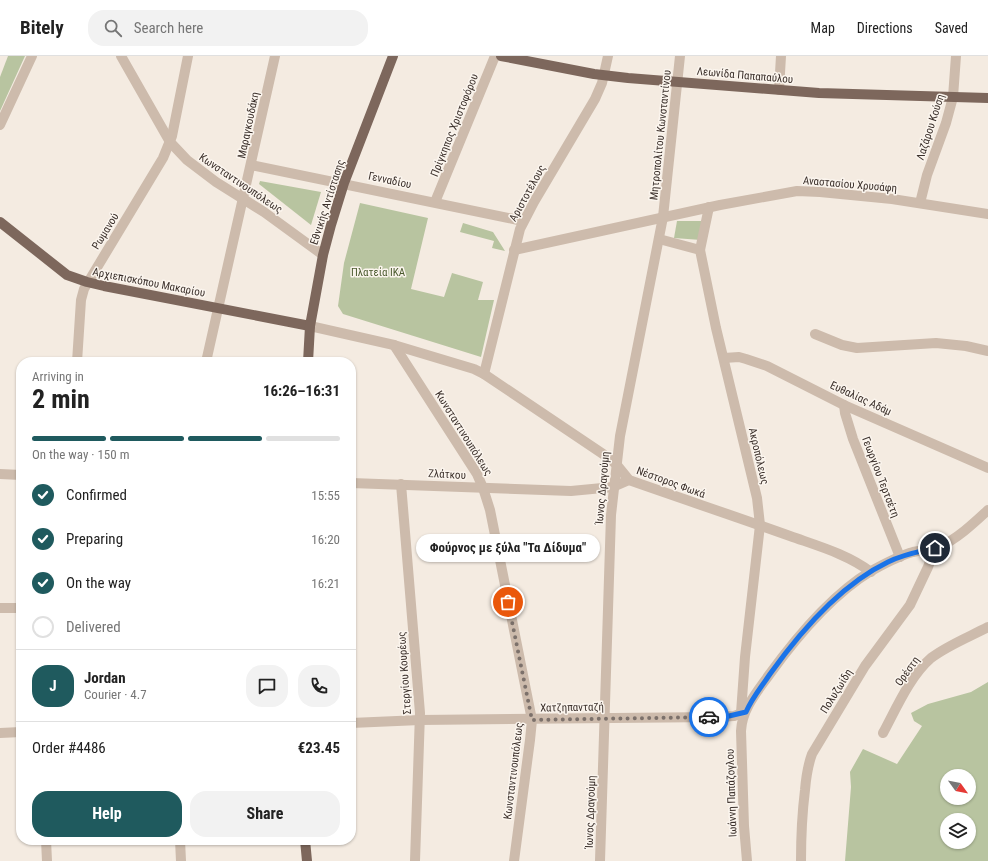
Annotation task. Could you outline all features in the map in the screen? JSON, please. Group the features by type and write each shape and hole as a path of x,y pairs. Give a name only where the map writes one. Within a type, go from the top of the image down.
{"main road":[{"name":"Εθνικής Αντίστασης","path":"308,357 310,326 323,256 344,183 393,56"},
{"name":"Λεωνίδα Παπαπαύλου","path":"501,56 604,75 779,90 863,95 988,98"},
{"name":"Αρχιεπισκόπου Μακαρίου","path":"0,222 67,274 87,282 310,326"},
{"path":"305,845 307,861"}],"street":[{"path":"0,125 32,56"},
{"name":"Κωνσταντινουπόλεως","path":"121,56 170,142 187,160 216,182 264,212 323,256"},
{"name":"Ρωμανού","path":"77,357 81,300 84,289 160,164 170,142 188,56"},
{"name":"Μαραγκουδάκη","path":"207,357 275,56"},
{"name":"Πρίγκηπος Χριστοφόρου","path":"435,202 495,56"},
{"name":"Αριστοτέλους","path":"484,374 514,250 523,221 595,99 604,75 608,56"},
{"name":"Μητροπολίτου Κωνσταντίνου","path":"663,217 680,56"},
{"path":"779,90 781,56"},
{"name":"Λαζάρου Κούση","path":"920,204 927,175 946,123 953,97 956,56"},
{"name":"Γενναδίου","path":"251,165 523,221"},
{"name":"Αναστασίου Χρυσάφη","path":"663,217 797,191 820,192 920,204 988,214"},
{"path":"658,239 700,250 709,207"},
{"path":"514,250 663,217"},
{"name":"Ίωνος Δραγούμη","path":"600,861 610,523 613,488 620,436 663,217"},
{"name":"Ακροπόλεως","path":"700,250 716,328 757,498 760,525 745,657 743,713"},
{"path":"310,326 394,345"},
{"path":"816,334 842,345 857,348 936,343 966,346 988,352"},
{"name":"Κωνσταντινουπόλεως","path":"394,345 469,460 483,488 490,510 532,720 514,861"},
{"name":"Νέστορος Φωκά","path":"394,345 464,365 484,374 603,454 616,464 629,480 760,525 841,555 871,572"},
{"name":"Ευθαλίας Αδάμ","path":"724,358 739,357 759,363 844,404 988,468"},
{"name":"Γεωργίου Τερτσέτη","path":"844,404 845,413 853,439 900,557"},
{"path":"0,474 16,475"},
{"path":"613,488 629,480"},
{"name":"Ζλάτκου","path":"356,483 571,491 613,488"},
{"name":"Στεργίου Κουρέως","path":"401,484 420,720 415,861"},
{"name":"Ιωάννη Παπάζογλου","path":"747,861 743,820 741,732 743,713 799,636 846,590 871,572 900,557 941,546 988,512"},
{"name":"Πολυζωίδη","path":"801,861 801,832 804,798 808,766 812,754 865,666 910,605 932,559 935,548"},
{"path":"0,608 16,608"},
{"name":"Ορέστη","path":"883,733 912,682 923,666 947,648 988,627"},
{"name":"Χατζηπανταζή","path":"356,723 420,720 724,717 743,713"},
{"path":"0,732 16,732"},
{"path":"46,845 47,861"},
{"path":"180,845 181,861"}],"green space":[{"path":"8,56 25,56 0,111 0,77"},
{"path":"260,181 321,192 311,225 259,184"},
{"name":"Πλατεία ΙΚΑ","path":"360,203 428,218 411,289 444,297 452,273 483,282 478,300 494,300 481,357 343,314 338,306 344,263"},
{"path":"677,221 703,221 701,240 674,238"},
{"path":"463,223 493,232 505,251 492,248 494,241 460,232"},
{"path":"988,682 988,861 845,861 851,787 850,772 863,749 897,764 922,726 914,721 911,713 928,704 971,692"}],"way so far":[{"path":"508,602 532,720 709,717"}],"place":[{"name":"Φούρνος με ξύλα \"Τα Δίδυμα\"","path":"508,602"}],"route":[{"path":"709,717 724,717 746,712 758,690 799,636 857,581 900,557 935,548"}]}
